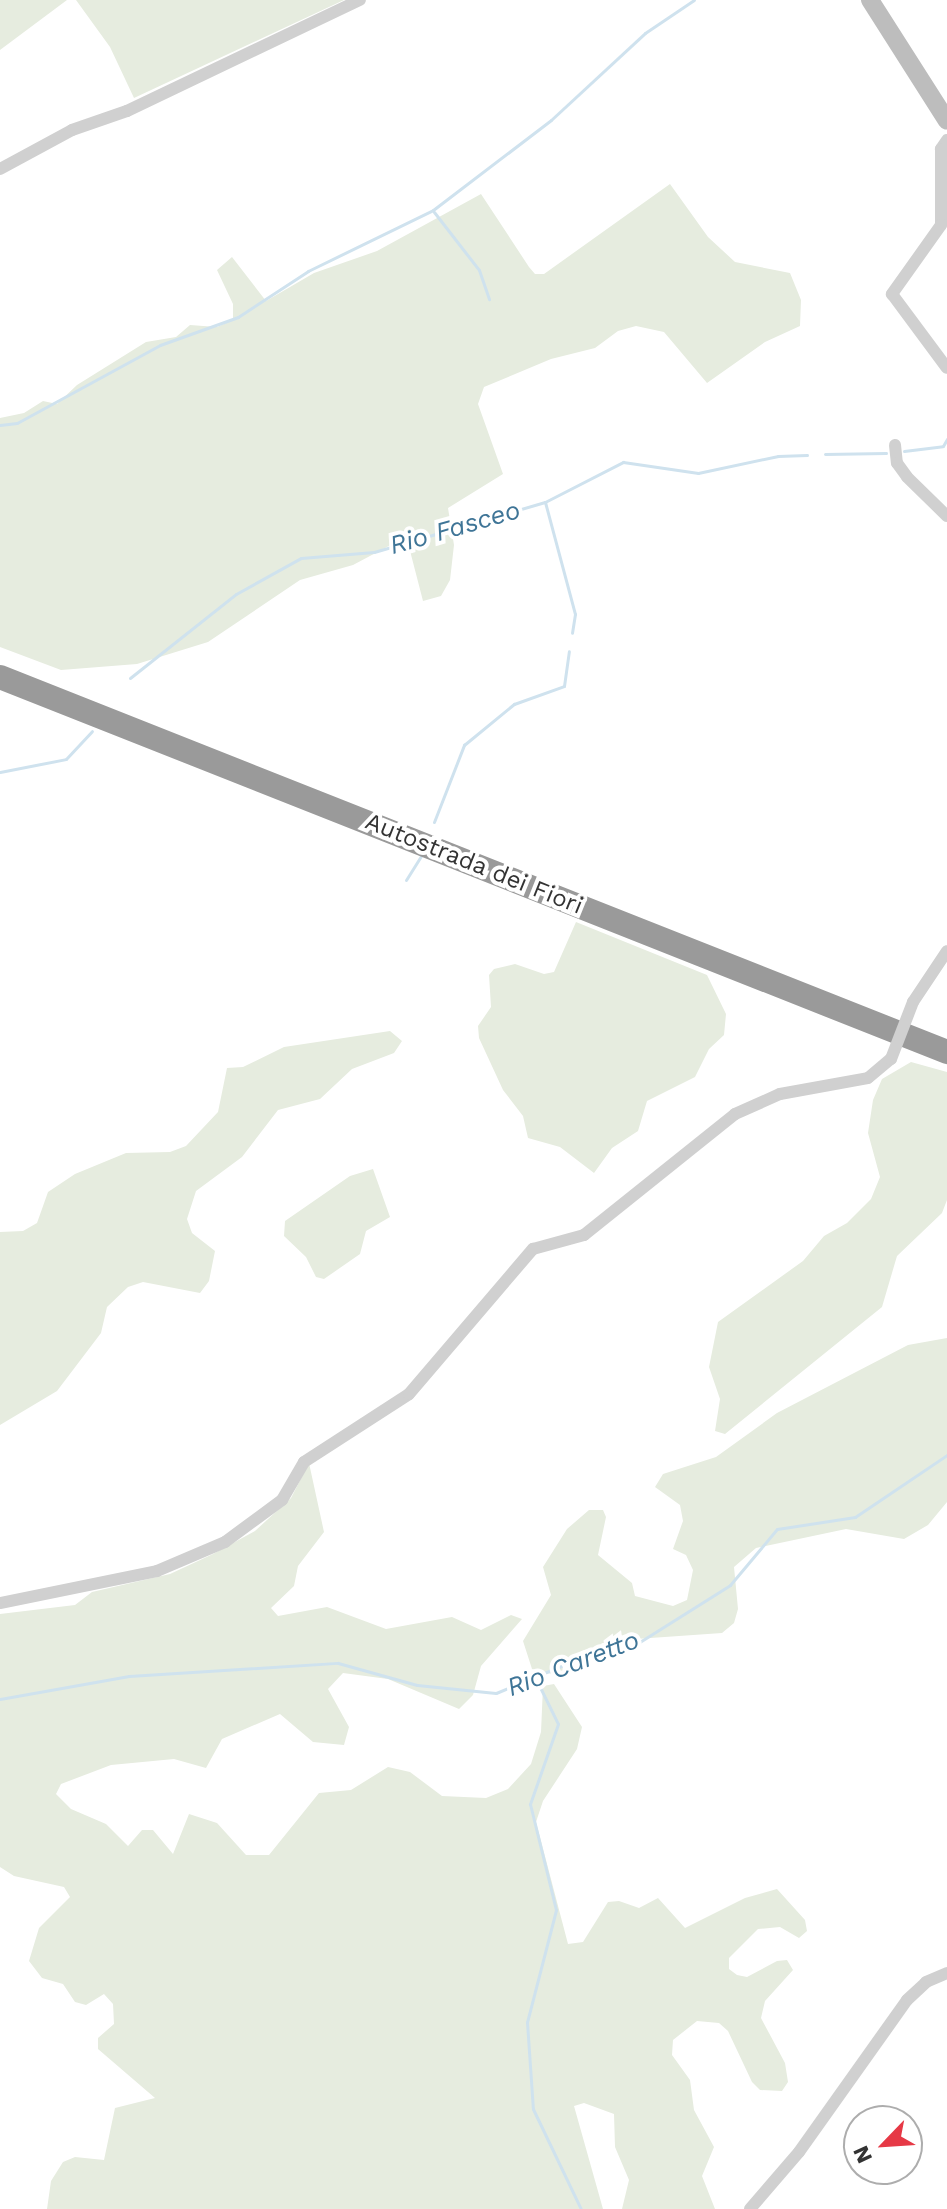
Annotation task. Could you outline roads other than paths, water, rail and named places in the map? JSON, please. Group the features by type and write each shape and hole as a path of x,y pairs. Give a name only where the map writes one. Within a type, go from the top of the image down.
{"highway":[{"name":"Autostrada dei Fiori","path":"0,661 947,1036"},
{"name":"Autostrada dei Fiori","path":"0,677 947,1052"}],"main road":[{"path":"870,0 947,121"}],"street":[{"path":"0,169 72,130 127,111 360,0"},
{"path":"947,140 941,149 941,225 892,294 947,368"},
{"path":"895,445 897,463 907,477 947,516"},
{"path":"0,1603 157,1571 238,1534 282,1500 304,1462 409,1394 533,1249 584,1235 735,1114 780,1094 868,1078 891,1059 913,1002 947,951"},
{"path":"750,2209 799,2152 907,2000 926,1982 947,1973"}],"waterway":[{"path":"0,425 17,423 160,345 238,317 308,271 433,210 551,120 645,33 694,0"},
{"path":"434,212 479,270 489,299"},
{"name":"Rio Fasceo","path":"904,451 943,446 947,439"},
{"name":"Rio Fasceo","path":"825,454 886,453"},
{"name":"Rio Fasceo","path":"130,678 236,594 301,558 374,552 545,502 623,462 698,473 778,456 807,455"},
{"path":"545,502 575,614 572,633"},
{"path":"434,822 464,745 514,704 564,686 569,651"},
{"name":"Rio Fasceo","path":"0,772 66,759 92,731"},
{"path":"406,880 421,856"},
{"name":"Rio Caretto","path":"0,1699 129,1676 338,1663 417,1685 496,1693 571,1662 638,1643 730,1585 777,1529 855,1517 947,1455"},
{"path":"535,1677 558,1724 530,1804 556,1910 527,2022 533,2109 581,2209"}]}
